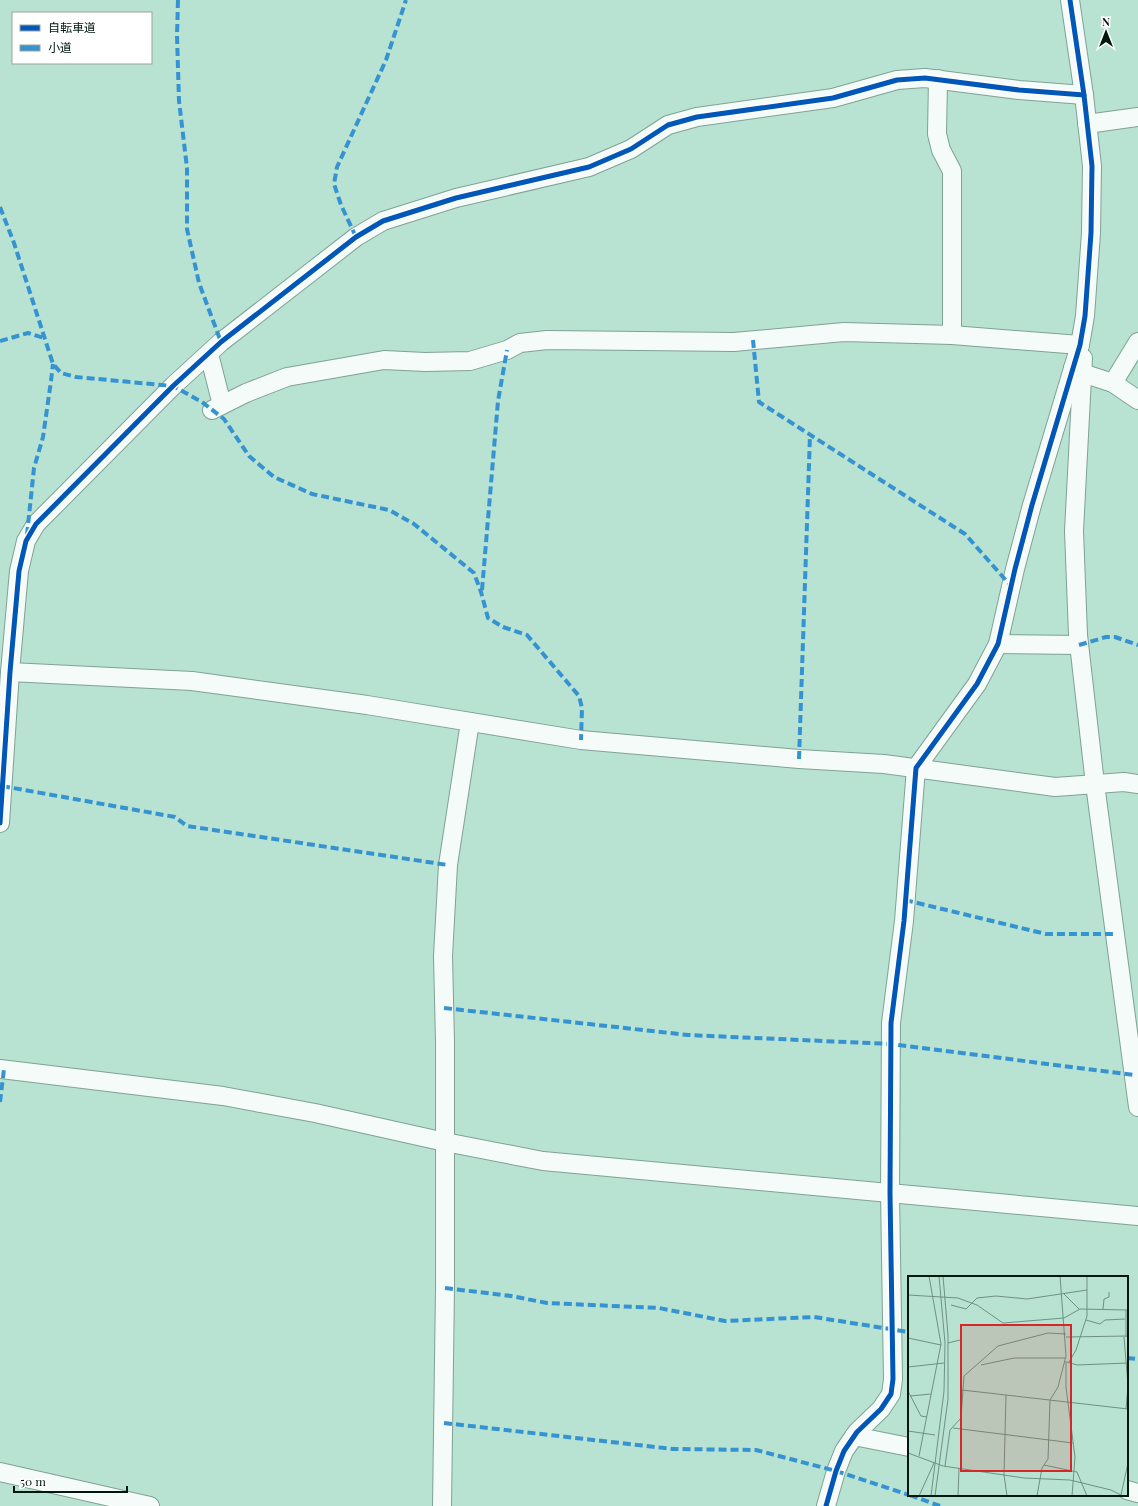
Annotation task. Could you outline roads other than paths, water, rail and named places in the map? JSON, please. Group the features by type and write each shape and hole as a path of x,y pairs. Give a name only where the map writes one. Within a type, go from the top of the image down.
{"street":[{"path":"826,1506 836,1471 844,1451 854,1436 881,1409 891,1394 892,1387 893,1329 890,1193 891,1023 904,921 916,768 978,684 998,644 1015,569 1032,505 1078,370 1085,316 1091,226 1092,166 1084,95 1070,0"},
{"path":"0,823 10,672 20,571 26,541 36,524 174,386 221,342 356,237 383,221 456,198 589,167 631,149 668,125 697,117 833,98 897,80 925,78 1019,90 1084,95"},
{"path":"938,79 936,134 941,150 952,171 952,336"},
{"path":"1087,124 1138,117"},
{"path":"1085,316 1080,345 1078,370 1074,531 1079,645 1095,784 1138,1107"},
{"path":"209,354 217,407 246,393 287,377 384,360 425,362 470,361 507,350 520,343 547,340 734,342 844,332 952,336 1080,345"},
{"path":"1113,383 1138,342"},
{"path":"1078,370 1113,383 1138,400"},
{"path":"998,644 1079,645"},
{"path":"10,672 192,681 367,705 581,740 792,759 884,764 1055,787 1124,782 1138,784"},
{"path":"442,1506 445,1288 445,1042 443,956 448,865 470,722"},
{"path":"0,1069 224,1096 315,1113 445,1142 543,1161 1138,1216"},
{"path":"854,1436 908,1447"},
{"path":"0,1472 150,1506"},
{"path":"1128,1490 1138,1493"}]}
